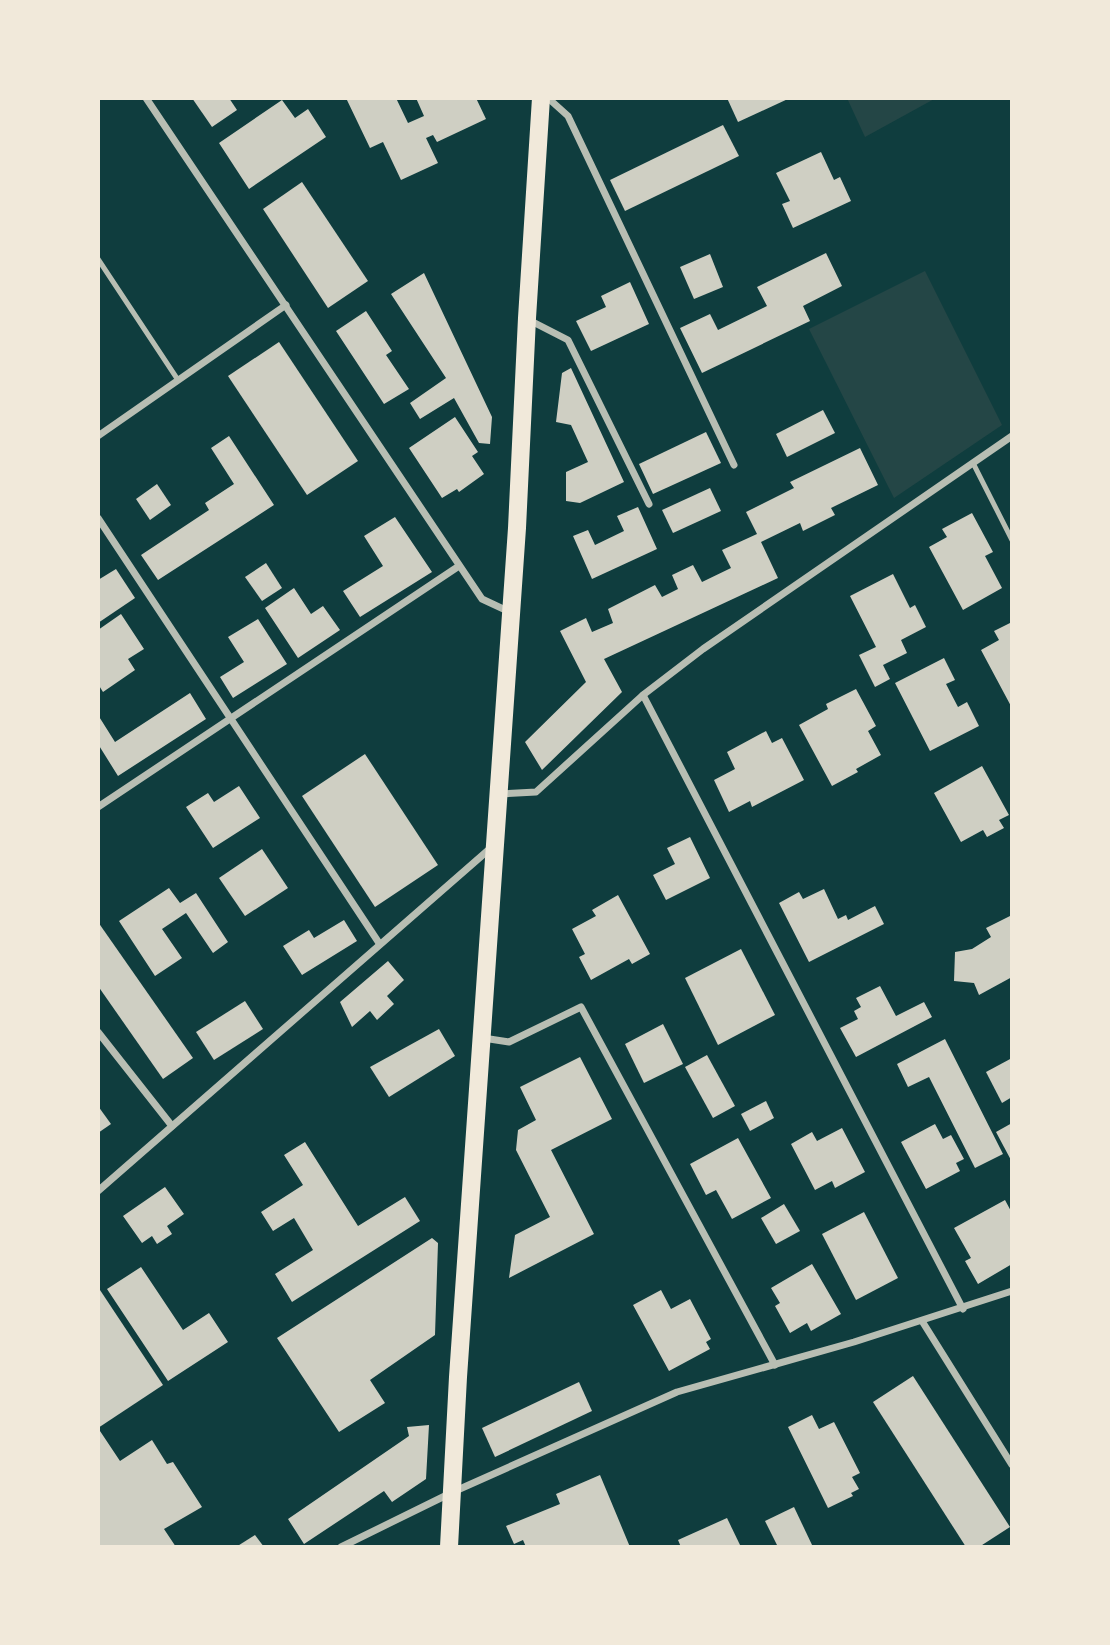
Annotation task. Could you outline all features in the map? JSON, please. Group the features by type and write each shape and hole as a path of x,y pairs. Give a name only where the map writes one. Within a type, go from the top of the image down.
{"main road":[{"path":"449,1547 458,1377 511,612 541,98"}],"street":[{"path":"146,98 482,600 511,612"},
{"path":"548,98 568,116 734,465"},
{"path":"98,436 286,305"},
{"path":"527,318 568,340 649,504"},
{"path":"499,794 536,792 643,695 703,649 1012,436"},
{"path":"98,518 379,943"},
{"path":"98,807 459,566"},
{"path":"643,695 963,1309"},
{"path":"98,1191 379,943 495,845"},
{"path":"481,1037 509,1042 581,1007 775,1365"},
{"path":"98,1032 172,1126"},
{"path":"341,1547 453,1492 677,1392 963,1309 1012,1291"},
{"path":"922,1321 1012,1465"}],"lane":[{"path":"98,259 178,380"},
{"path":"973,463 1012,540"}],"shaded area":[{"path":"847,98 936,98 865,137"},
{"path":"925,271 1002,425 894,498 809,329"}],"building":[{"path":"192,98 229,98 237,110 212,127"},
{"path":"346,98 396,98 408,123 424,116 416,98 476,98 486,119 437,142 433,135 426,138 438,163 401,180 383,142 370,148"},
{"path":"727,98 790,98 738,122"},
{"path":"282,100 295,118 308,109 326,137 249,189 219,143"},
{"path":"723,125 739,156 625,211 610,180"},
{"path":"821,152 834,180 840,177 851,201 793,228 782,204 790,201 776,173"},
{"path":"302,182 368,281 328,308 263,209"},
{"path":"826,253 842,286 803,306 810,321 702,373 680,328 710,314 718,330 767,306 757,287"},
{"path":"710,254 723,287 694,299 680,267"},
{"path":"424,273 492,417 490,444 479,443 454,398 420,419 410,403 446,378 391,294"},
{"path":"630,282 649,324 591,351 576,321 606,307 601,296"},
{"path":"366,311 392,351 386,355 409,389 384,404 336,331"},
{"path":"279,342 358,461 307,495 228,376"},
{"path":"571,368 624,482 580,503 566,501 566,472 588,462 571,425 556,422 562,373"},
{"path":"823,410 835,433 787,457 776,434"},
{"path":"455,417 478,452 472,456 484,474 459,492 457,489 442,498 409,448"},
{"path":"706,432 721,463 653,494 639,464"},
{"path":"229,436 274,505 158,580 141,555 209,510 205,503 234,484 211,448"},
{"path":"860,448 878,485 831,508 835,515 803,531 800,523 761,542 778,578 604,659 622,692 542,770 525,742 586,682 560,631 586,618 592,632 613,623 608,609 655,585 662,597 678,589 672,575 693,565 702,582 731,568 722,550 757,534 746,512 794,488 790,482"},
{"path":"157,484 171,505 150,520 136,499"},
{"path":"710,488 721,511 673,533 662,510"},
{"path":"638,507 657,549 592,579 573,536 588,530 595,545 624,531 617,516"},
{"path":"972,513 993,552 985,556 1002,588 963,610 929,547 947,537 942,529"},
{"path":"395,517 432,572 360,617 343,591 383,566 364,536"},
{"path":"266,563 282,588 262,601 245,577"},
{"path":"116,569 135,598 98,623 98,580"},
{"path":"893,574 910,608 915,605 926,627 901,640 907,653 883,665 890,679 875,687 859,655 876,647 850,596"},
{"path":"294,588 311,614 323,606 340,630 298,658 265,608"},
{"path":"121,614 144,649 128,659 135,670 103,692 98,684 98,630"},
{"path":"258,619 287,664 233,698 220,677 244,662 228,637"},
{"path":"1012,622 1012,708 981,650 999,640 994,631"},
{"path":"944,658 955,680 946,684 958,707 967,702 979,726 930,751 895,683"},
{"path":"856,689 876,726 868,731 881,755 832,786 799,725 828,709 826,704"},
{"path":"190,693 206,719 118,776 98,744 98,715 115,742"},
{"path":"766,731 772,743 782,738 804,780 752,807 750,801 729,812 714,780 735,769 727,752"},
{"path":"365,754 438,865 375,907 302,796"},
{"path":"982,766 1009,815 999,820 1004,828 987,837 983,830 961,842 934,793"},
{"path":"239,786 260,818 213,848 186,807 208,793 214,802"},
{"path":"690,837 710,878 666,900 653,875 675,864 667,848"},
{"path":"262,849 288,888 245,916 219,878"},
{"path":"169,888 180,903 196,893 228,942 213,953 186,913 162,929 182,958 155,976 119,921"},
{"path":"824,889 838,919 846,915 848,920 875,906 884,924 809,962 779,903 799,892 803,899"},
{"path":"618,895 650,954 632,964 629,959 591,980 579,957 585,954 572,929 596,916 592,910"},
{"path":"1012,915 1012,977 979,995 974,983 954,981 955,952 972,949 991,937 986,928"},
{"path":"344,920 357,941 302,975 283,946 309,930 314,938"},
{"path":"98,922 193,1058 163,1079 98,986"},
{"path":"741,949 775,1015 718,1045 685,978"},
{"path":"388,961 404,980 387,996 394,1004 377,1020 370,1011 352,1027 340,1002"},
{"path":"880,986 896,1016 924,1002 932,1017 856,1057 840,1028 858,1019 854,1011 861,1007 856,998"},
{"path":"245,1001 263,1029 214,1060 196,1032"},
{"path":"663,1024 683,1064 644,1083 625,1044"},
{"path":"439,1029 455,1056 389,1097 370,1067"},
{"path":"945,1039 1003,1154 975,1168 929,1077 908,1087 897,1064"},
{"path":"707,1055 735,1106 713,1118 685,1067"},
{"path":"580,1057 612,1119 551,1150 594,1234 509,1278 515,1235 550,1217 516,1150 518,1130 536,1120 520,1087"},
{"path":"1012,1058 1012,1097 1002,1103 986,1072"},
{"path":"766,1101 774,1118 750,1131 741,1114"},
{"path":"98,1106 111,1124 98,1133"},
{"path":"1012,1123 1012,1162 996,1132"},
{"path":"935,1124 943,1139 951,1135 964,1159 956,1163 960,1171 926,1189 901,1142"},
{"path":"842,1128 865,1172 835,1188 832,1181 815,1190 791,1144 812,1132 817,1141"},
{"path":"738,1138 771,1198 732,1219 716,1190 706,1195 690,1164"},
{"path":"305,1142 358,1226 405,1197 420,1221 292,1302 275,1274 313,1250 294,1218 273,1231 261,1212 303,1185 284,1155"},
{"path":"165,1187 184,1214 167,1226 172,1234 157,1244 152,1236 142,1243 123,1216"},
{"path":"1005,1200 1012,1213 1012,1264 978,1284 965,1261 971,1258 954,1228"},
{"path":"784,1204 800,1231 776,1244 761,1218"},
{"path":"864,1212 898,1278 856,1300 822,1234"},
{"path":"432,1238 438,1243 435,1335 370,1380 385,1403 339,1432 277,1338"},
{"path":"812,1264 841,1314 811,1331 807,1323 790,1333 775,1306 780,1303 771,1288"},
{"path":"141,1267 183,1330 209,1313 228,1342 168,1381 107,1289"},
{"path":"98,1287 163,1385 98,1428"},
{"path":"661,1290 671,1309 690,1299 711,1339 706,1342 710,1349 669,1371 633,1305"},
{"path":"913,1376 1010,1527 979,1547 966,1547 873,1402"},
{"path":"579,1382 592,1411 495,1457 482,1428"},
{"path":"812,1415 819,1429 834,1422 860,1473 852,1477 859,1489 851,1493 853,1496 828,1508 788,1427"},
{"path":"429,1425 426,1479 392,1502 384,1491 304,1544 288,1519 409,1436 407,1427"},
{"path":"98,1428 120,1461 152,1440 167,1464 173,1462 202,1507 164,1529 176,1547 98,1547"},
{"path":"600,1475 630,1547 526,1547 523,1540 514,1544 506,1526 560,1504 556,1494"},
{"path":"794,1507 813,1547 778,1547 765,1521"},
{"path":"727,1518 741,1547 681,1547 678,1540"},
{"path":"255,1535 264,1547 236,1547"}]}
